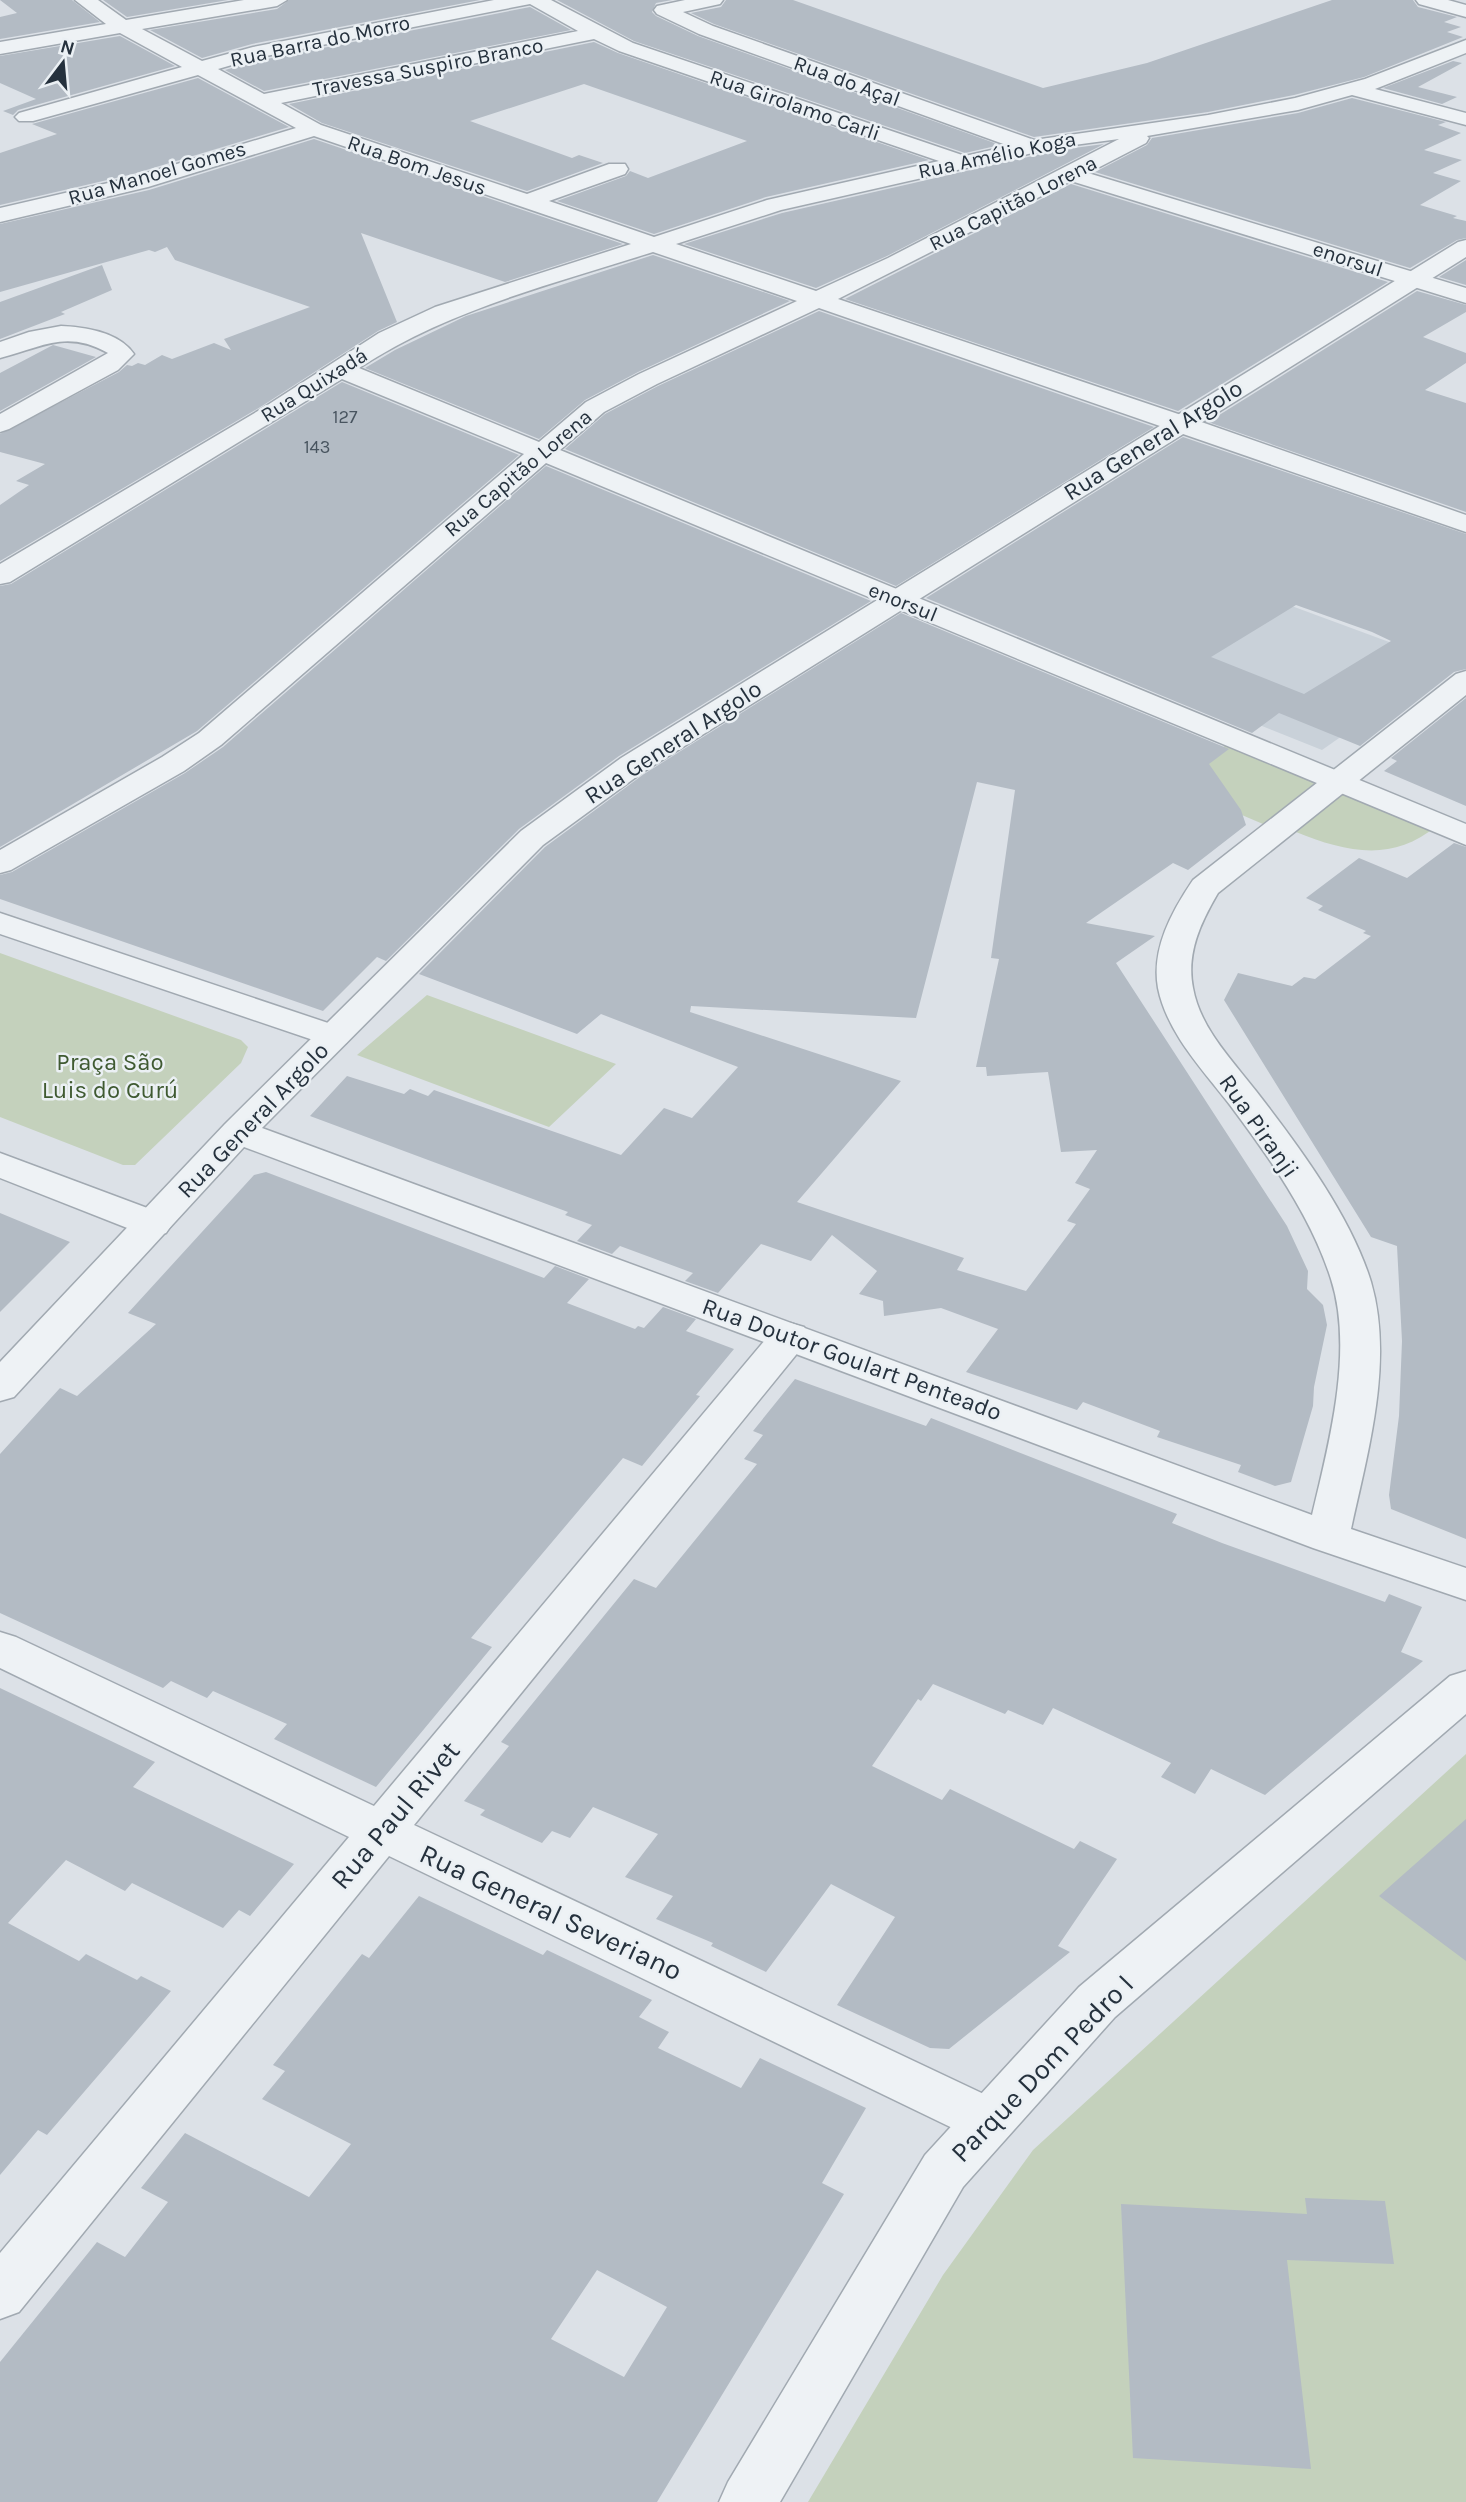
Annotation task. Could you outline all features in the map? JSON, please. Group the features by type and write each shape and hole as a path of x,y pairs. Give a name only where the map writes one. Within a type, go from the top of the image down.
{"street":[{"path":"0,48 277,0"},
{"name":"Rua Barra do Morro","path":"26,117 195,65 524,0"},
{"name":"Rua Girolamo Carli","path":"537,0 626,47 964,162"},
{"name":"Rua do Açal","path":"713,0 664,10 706,30 1032,147"},
{"path":"1426,0 1466,11"},
{"path":"89,3 125,1"},
{"name":"Rua Bom Jesus","path":"89,3 123,27 314,129 651,246"},
{"path":"158,22 196,48 198,55 195,65"},
{"name":"Rua Girolamo Carli","path":"626,47 706,30"},
{"name":"Travessa Suspiro Branco","path":"260,101 596,33"},
{"name":"Rua Amélio Koga","path":"651,246 775,205 964,162 1032,147 1250,114 1352,89 1466,46"},
{"path":"1352,89 1466,119"},
{"name":"Rua Capitão Lorena","path":"0,863 173,764 210,738 595,407 819,299 1162,126"},
{"name":"Rua Manoel Gomes","path":"0,215 140,181 314,129"},
{"path":"526,202 617,169"},
{"name":"enorsul","path":"1069,174 1466,296"},
{"path":"651,246 819,299 1466,524"},
{"name":"Rua Quixadá","path":"0,576 388,338 417,323 651,246"},
{"name":"Rua General Argolo","path":"0,1387 238,1132 532,838 632,765 895,599 1466,247"},
{"path":"0,351 40,336 69,332 97,340 122,352 119,359 109,365 0,424"},
{"name":"enorsul","path":"341,369 1466,835"},
{"name":"Rua Piranji","path":"1328,1537 1347,1453 1357,1363 1360,1325 1352,1282 1324,1224 1265,1128 1201,1045 1188,1022 1178,999 1173,965 1178,936 1191,907 1205,887 1466,680"},
{"path":"0,923 334,1036"},
{"name":"Rua Doutor Goulart Penteado","path":"238,1132 1328,1537 1466,1584"},
{"path":"0,1165 153,1224"},
{"name":"Rua Paul Rivet","path":"0,2294 790,1336"},
{"name":"Rua General Severiano","path":"0,1649 989,2121"},
{"name":"Parque Dom Pedro I","path":"748,2502 944,2171 1097,2002 1466,1688"}],"shaded area":[{"path":"1221,580 1446,663 1322,750 937,596"}],"green space":[{"path":"1230,742 1320,779 1263,824 1223,807 1201,771 1211,756"},
{"path":"1348,790 1436,826 1420,838 1403,845 1368,850 1332,845 1296,832"},
{"name":"Praça São Luis do Curú","path":"0,953 241,1040 248,1047 241,1063 135,1165 123,1165 0,1117"},
{"path":"427,995 616,1064 549,1127 357,1055"},
{"path":"1466,1754 1466,2502 808,2502 943,2275 1033,2150"}],"building":[{"path":"0,0 72,0 100,22 0,39 0,17 17,13"},
{"path":"103,0 228,0 127,17"},
{"path":"289,0 480,0 252,44 202,58 150,30 277,9"},
{"path":"557,0 672,0 656,3 652,12 698,36 1000,145 965,153 634,41"},
{"path":"726,0 793,0 1043,88 1147,63 1332,0 1413,0 1418,7 1457,17 1444,22 1461,27 1447,32 1463,37 1364,77 1294,95 1208,112 1034,137 714,24 691,13 721,7"},
{"path":"530,7 571,30 264,91 225,70 257,61"},
{"path":"120,36 175,66 18,110 13,115 3,111 36,99 0,83 0,56"},
{"path":"594,42 618,53 929,160 766,197 654,234 557,201 626,176 630,171 648,178 747,141 584,84 470,121 572,158 579,155 603,163 527,191 322,123 289,104"},
{"path":"1453,61 1462,63 1418,87 1457,97 1442,104 1383,88"},
{"path":"198,78 289,127 133,174 0,205 0,153 57,134 32,124"},
{"path":"1352,98 1446,122 1438,125 1461,133 1424,150 1462,160 1433,173 1461,181 1420,205 1466,221 1466,238 1457,240 1410,268 1095,172 1147,145 1152,138 1298,113"},
{"path":"314,139 623,244 505,282 361,233 397,322 378,331 262,406 0,561 0,505 29,485 16,481 45,464 0,452 0,434 119,372 127,365 145,365 162,355 172,359 214,343 231,350 224,339 310,307 175,260 167,247 0,292 0,224 149,190"},
{"path":"1104,144 887,256 816,288 684,244 782,213 1059,150"},
{"path":"1071,184 1388,282 1178,411 845,299"},
{"path":"653,255 790,301 638,372 585,400 539,439 365,368 395,350 466,316"},
{"path":"1466,260 1466,285 1439,277"},
{"path":"102,265 112,290 61,312 65,314 0,339 0,302"},
{"path":"1417,291 1466,305 1466,312 1423,337 1466,353 1466,363 1425,390 1466,403 1466,512 1208,422"},
{"path":"819,311 1154,427 896,586 565,449 605,414 658,386"},
{"path":"53,345 96,357 0,411 0,373"},
{"path":"342,382 519,455 197,731 0,847 0,586 11,584"},
{"path":"1183,437 1466,534 1466,669 1454,672 1360,746 1279,713 1252,733 926,598","holes":["1296,605 1391,641 1304,694 1211,657"]},
{"path":"546,466 871,601 619,756 519,829 386,961 377,957 323,1011 0,899 0,875 12,872 185,773 223,747"},
{"path":"901,613 1229,749 1209,764 1241,810 1246,825 1188,870 1173,863 1086,923 1155,936 1116,963 1287,1226 1308,1271 1307,1289 1323,1305 1327,1325 1314,1387 1313,1406 1291,1482 1275,1486 1238,1472 1241,1465 1157,1437 1160,1431 1083,1402 1077,1410 966,1372 998,1329 941,1308 884,1316 883,1301 859,1294 877,1271 832,1235 811,1261 761,1244 718,1293 685,1281 693,1273 620,1246 612,1254 577,1241 592,1225 565,1215 568,1212 310,1116 347,1076 404,1094 410,1089 428,1096 434,1090 621,1155 664,1108 692,1118 738,1067 601,1014 577,1034 419,974 545,847 644,774","holes":["977,782 1015,790 991,958 999,959 976,1067 986,1067 987,1076 1048,1072 1061,1152 1097,1150 1075,1183 1090,1189 1067,1221 1076,1224 1026,1291 957,1270 964,1258 797,1202 901,1081 690,1012 691,1006 916,1018"]},
{"path":"1466,698 1466,806 1384,771 1397,761 1391,758"},
{"path":"1454,843 1466,847 1466,1539 1391,1509 1389,1495 1399,1416 1402,1341 1397,1246 1371,1237 1224,1000 1238,973 1292,986 1304,977 1315,979 1371,936 1363,933 1366,931 1318,910 1323,906 1306,898 1359,858 1407,878"},
{"path":"266,1172 544,1278 555,1266 589,1279 567,1303 635,1329 638,1326 644,1328 663,1307 696,1319 686,1331 734,1349 696,1395 700,1396 642,1466 623,1458 471,1638 492,1647 376,1787 274,1739 287,1724 213,1691 207,1698 171,1681 163,1688 0,1613 0,1454 60,1388 77,1396 156,1324 128,1313 254,1175"},
{"path":"0,1213 70,1242 0,1312"},
{"path":"795,1379 926,1426 931,1418 1177,1514 1172,1523 1222,1543 1385,1602 1389,1594 1422,1607 1401,1652 1423,1661 1265,1795 1211,1769 1195,1794 1161,1777 1171,1763 1053,1708 1043,1725 1008,1710 1005,1714 933,1684 921,1701 918,1699 872,1766 942,1800 950,1789 1074,1849 1080,1841 1117,1859 1058,1946 1070,1952 949,2049 930,2048 837,2005 895,1917 831,1884 766,1972 711,1946 713,1943 656,1919 673,1896 625,1877 658,1834 593,1807 570,1838 552,1831 542,1843 480,1815 485,1810 464,1801 509,1746 501,1742 634,1579 656,1588 757,1464 744,1459 763,1435 753,1431"},
{"path":"0,1688 155,1762 133,1787 294,1864 250,1916 239,1910 223,1928 132,1883 125,1891 66,1860 8,1923 79,1961 86,1954 137,1980 141,1976 171,1991 47,2135 38,2130 0,2175"},
{"path":"1466,1819 1466,1961 1379,1896"},
{"path":"419,1896 543,1955 547,1950 652,2000 639,2017 669,2032 658,2048 741,2088 760,2058 866,2108 822,2183 844,2194 657,2502 0,2502 0,2362 97,2242 125,2257 168,2202 141,2188 185,2133 309,2197 351,2144 262,2099 285,2071 273,2065 362,1954 369,1958","holes":["597,2270 667,2307 624,2377 551,2339"]},
{"path":"1305,2198 1385,2201 1394,2264 1287,2260 1311,2469 1133,2458 1121,2204 1307,2214"}]}
